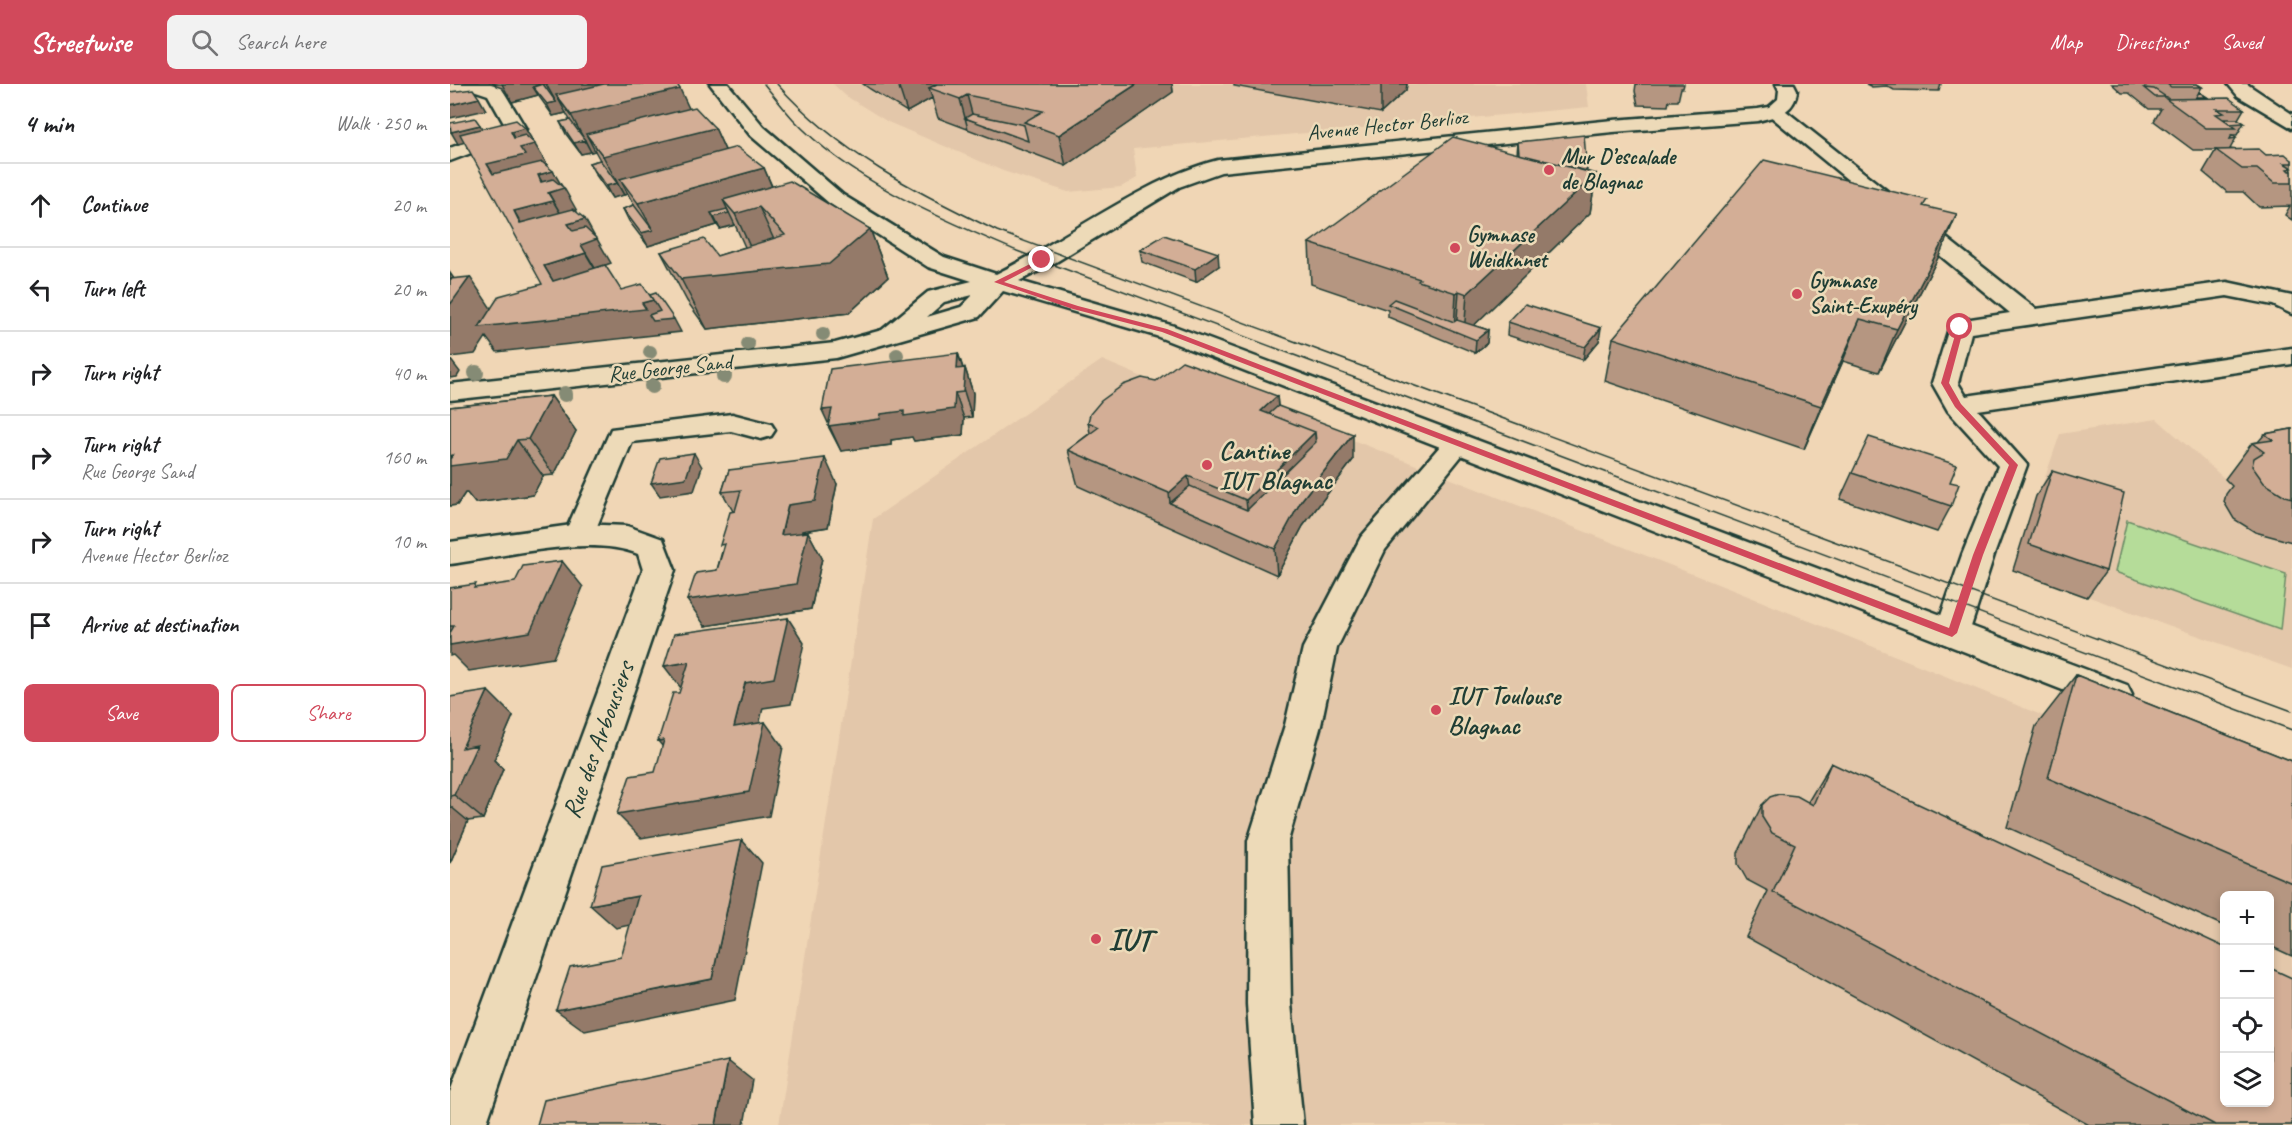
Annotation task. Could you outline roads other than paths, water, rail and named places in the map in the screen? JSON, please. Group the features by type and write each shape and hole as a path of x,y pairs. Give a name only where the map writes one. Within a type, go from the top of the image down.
{"street":[{"path":"450,90 471,84 495,91 517,129 450,155"},
{"path":"719,84 757,131 836,199 936,262 1076,307 1165,331 2138,705"},
{"path":"1785,84 1788,90 1787,101 1775,111 2031,317"},
{"path":"2237,84 2244,92 2292,122"},
{"name":"Avenue Hector Berlioz","path":"998,282 1042,260 1172,183 1218,166 1613,126 1758,115 1775,111"},
{"name":"Rue George Sand","path":"450,392 836,351 970,312 998,282"},
{"path":"1952,633 1978,555 2013,465 1958,405 1945,383 1960,327 2227,289 2280,299 2292,307"},
{"path":"1958,405 2292,356"},
{"path":"579,535 621,435 732,422 761,430"},
{"path":"1279,1125 1269,1004 1268,841 1304,724 1320,648 1372,545 1458,443"},
{"name":"Rue des Arbousiers","path":"450,553 579,535 627,537 652,547 659,570 462,1125"}],"tram line":[{"path":"764,84 793,119 816,141 869,180 928,211 1017,251 2292,730"},
{"path":"777,84 801,109 852,151 936,201 997,231 2292,711"}],"place":[{"name":"Mur D’escalade de Blagnac","path":"1549,170"},
{"name":"Gymnase Weidknnet","path":"1455,248"},
{"name":"Gymnase Saint-Exupéry","path":"1797,294"},
{"name":"Cantine IUT Blagnac","path":"1207,465"},
{"name":"IUT Toulouse Blagnac","path":"1436,710"},
{"name":"IUT","path":"1096,939"}]}
